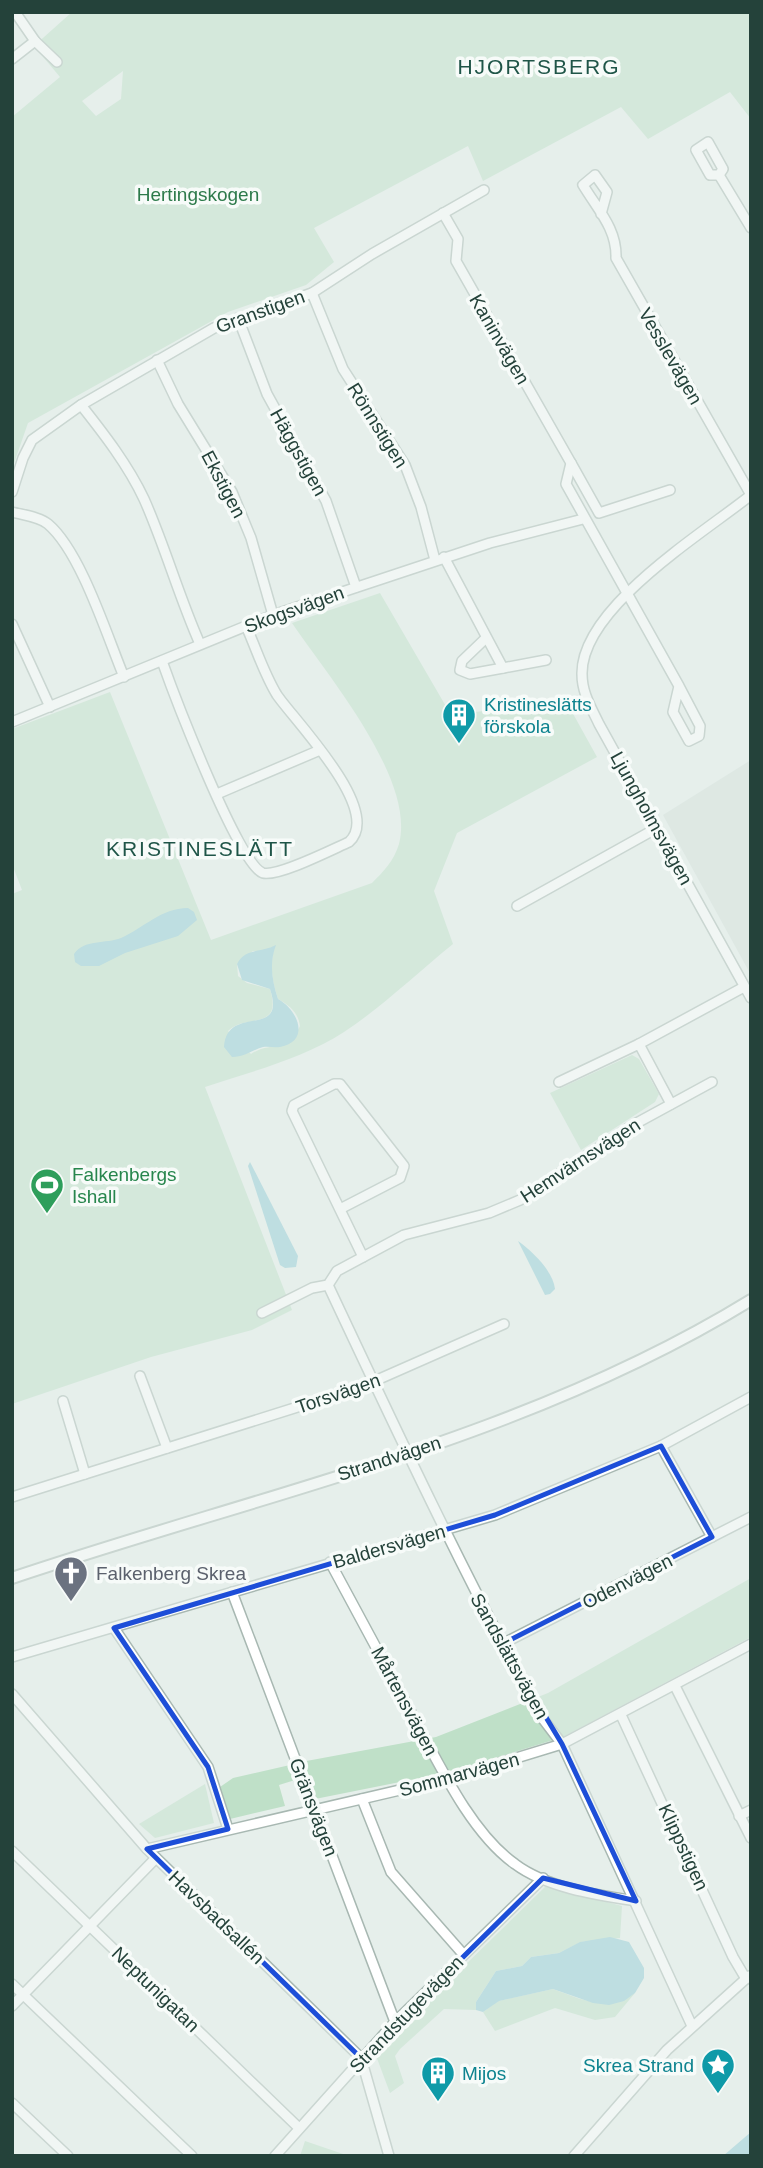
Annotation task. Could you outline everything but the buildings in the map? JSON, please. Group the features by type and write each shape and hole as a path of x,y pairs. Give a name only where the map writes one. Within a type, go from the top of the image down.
{"street":[{"path":"15,12 35,41 57,62"},
{"path":"12,59 35,41"},
{"path":"719,175 751,228"},
{"name":"Granstigen","path":"12,492 23,458 37,435 81,405 157,360 238,318 312,293 484,190"},
{"name":"Kaninvägen","path":"443,213 458,239 456,261 599,513 670,490"},
{"name":"Vesslevägen","path":"601,214 617,238 615,258 751,495"},
{"name":"Rönnstigen","path":"312,293 343,369 405,465 440,559 503,668"},
{"name":"Häggstigen","path":"238,318 267,394 326,501 356,587"},
{"name":"Ekstigen","path":"157,360 178,404 232,492 251,538 273,615"},
{"path":"81,405 118,455 144,499 176,589 200,644"},
{"name":"Kaninvägen","path":"570,463 566,484 583,519 679,686 700,726 699,736 689,741 673,712 679,686"},
{"name":"Ljungholmsvägen","path":"751,495 626,594 607,613 592,635 583,659 582,676 585,696 740,989 751,998"},
{"path":"12,512 48,524 64,543 79,570 124,677"},
{"name":"Skogsvägen","path":"12,722 273,615 440,559 583,519"},
{"path":"12,624 50,706"},
{"path":"162,660 202,765 244,854 264,873 278,871 349,842 355,831 352,801 339,776 275,692 246,625"},
{"path":"486,638 462,662 460,670 470,674 545,660"},
{"path":"217,794 320,750"},
{"path":"517,905 657,828"},
{"path":"559,1082 639,1044 740,989"},
{"path":"639,1044 671,1104"},
{"name":"Hemvärnsvägen","path":"262,1313 312,1288 328,1285 337,1271 416,1231 489,1213 520,1200 633,1125 712,1082"},
{"path":"340,1209 405,1173 404,1166 340,1084 334,1084 294,1105 292,1111 363,1257"},
{"name":"Sandslättsvägen","path":"328,1285 409,1452 443,1530 543,1719 562,1744 692,2026"},
{"name":"Strandvägen","path":"12,1578 520,1414 587,1387 658,1353 751,1300"},
{"name":"Torsvägen","path":"12,1497 374,1382 504,1324"},
{"path":"140,1376 167,1448"},
{"name":"Baldersvägen","path":"12,1657 507,1510 661,1446 751,1396"},
{"path":"63,1401 85,1474"},
{"path":"661,1446 712,1537"},
{"name":"Odenvägen","path":"502,1644 751,1517"},
{"name":"Mårtensvägen","path":"330,1562 447,1779 502,1854 516,1866 542,1878 595,1894 636,1901"},
{"name":"Gränsvägen","path":"232,1592 395,2022"},
{"path":"114,1628 208,1767 228,1829"},
{"name":"Sommarvägen","path":"147,1849 447,1779 562,1744 751,1644"},
{"path":"675,1686 751,1838"},
{"name":"Havsbadsallén","path":"12,1694 147,1849 361,2058 389,2156"},
{"name":"Klippstigen","path":"621,1715 729,1943 733,1957 748,1977"},
{"path":"362,1799 391,1872 463,1954"},
{"path":"739,1816 751,1810"},
{"name":"Neptunigatan","path":"12,1851 299,2127"},
{"path":"12,2006 156,1858"},
{"name":"Strandstugevägen","path":"275,2156 395,2022 542,1878"},
{"path":"574,2156 650,2068 692,2026 748,1977"},
{"path":"12,1984 192,2156"},
{"path":"12,2103 66,2155"}],"highlighted area":[{"path":"661,1446 712,1537 502,1644 562,1744 636,1901 543,1878 361,2058 147,1849 228,1829 208,1767 114,1628 495,1515"}],"shaded area":[{"path":"751,760 751,975 663,815"}],"green space":[{"name":"Hertingskogen","path":"72,12 751,12 751,119 730,92 648,139 621,107 483,181 468,146 314,228 334,262 306,285 228,312 28,423 12,469 12,117 60,77 34,46","holes":["123,71 121,99 96,116 82,101"]},
{"path":"380,593 451,715 566,701 597,757 457,833 434,891 453,944 399,990 344,1032 311,1050 205,1087 292,1310 252,1330 151,1357 12,1404 12,894 22,890 12,864 12,729 110,692 211,940 372,883 391,861 399,844 401,818 394,789 382,759 365,729 292,623","holes":["275,946 272,973 278,999 293,1010 300,1026 290,1041 251,1054 228,1031 235,1026 267,1016 273,1002 270,989 247,983 238,976 237,964 253,951 260,952"]},
{"path":"632,1055 639,1059 659,1094 655,1102 581,1150 550,1093"},
{"path":"751,1578 751,1637 563,1737 450,1772 315,1799 301,1762 436,1737 548,1693"},
{"path":"290,1765 295,1780 279,1785 285,1806 230,1819 220,1787 233,1778"},
{"path":"205,1784 214,1823 155,1838 139,1824"},
{"path":"546,1886 622,1906 620,1938 581,1942 559,1953 531,1957 522,1966 496,1971 476,2002 476,2010 444,2009 400,2049 395,2056 404,2083 390,2093 375,2053"},
{"path":"553,1989 584,2000 604,2003 625,1999 635,1993 615,2017 595,2020 555,2008 495,2031 483,2012 498,2001"},
{"path":"305,2141 346,2155 300,2156"}],"water":[{"path":"188,908 194,912 197,920 178,936 125,953 99,966 81,966 75,962 74,954 83,946 121,938 169,911"},
{"path":"276,945 272,965 274,986 278,999 296,1017 296,1039 280,1047 263,1047 232,1057 224,1047 228,1034 244,1023 264,1018 270,1013 273,1004 270,989 242,980 237,964 244,955"},
{"path":"250,1162 298,1256 296,1267 285,1268 280,1265 248,1166"},
{"path":"518,1241 550,1275 555,1289 550,1294 545,1295"},
{"path":"610,1937 629,1942 644,1968 644,1978 635,1993 624,2001 609,2005 593,2003 553,1989 499,2001 483,2012 476,2010 476,2002 496,1971 522,1966 531,1957 559,1953 580,1942"},
{"path":"751,2132 751,2156 723,2156"}],"place":[{"name":"Kristineslätts förskola","path":"459,745"},
{"name":"Falkenbergs Ishall","path":"47,1215"},
{"name":"Falkenberg Skrea","path":"71,1603"},
{"name":"Skrea Strand","path":"718,2095"},
{"name":"Mijos","path":"438,2103"}],"district":[{"name":"HJORTSBERG","path":"539,67"},
{"name":"KRISTINESLÄTT","path":"200,849"}]}
